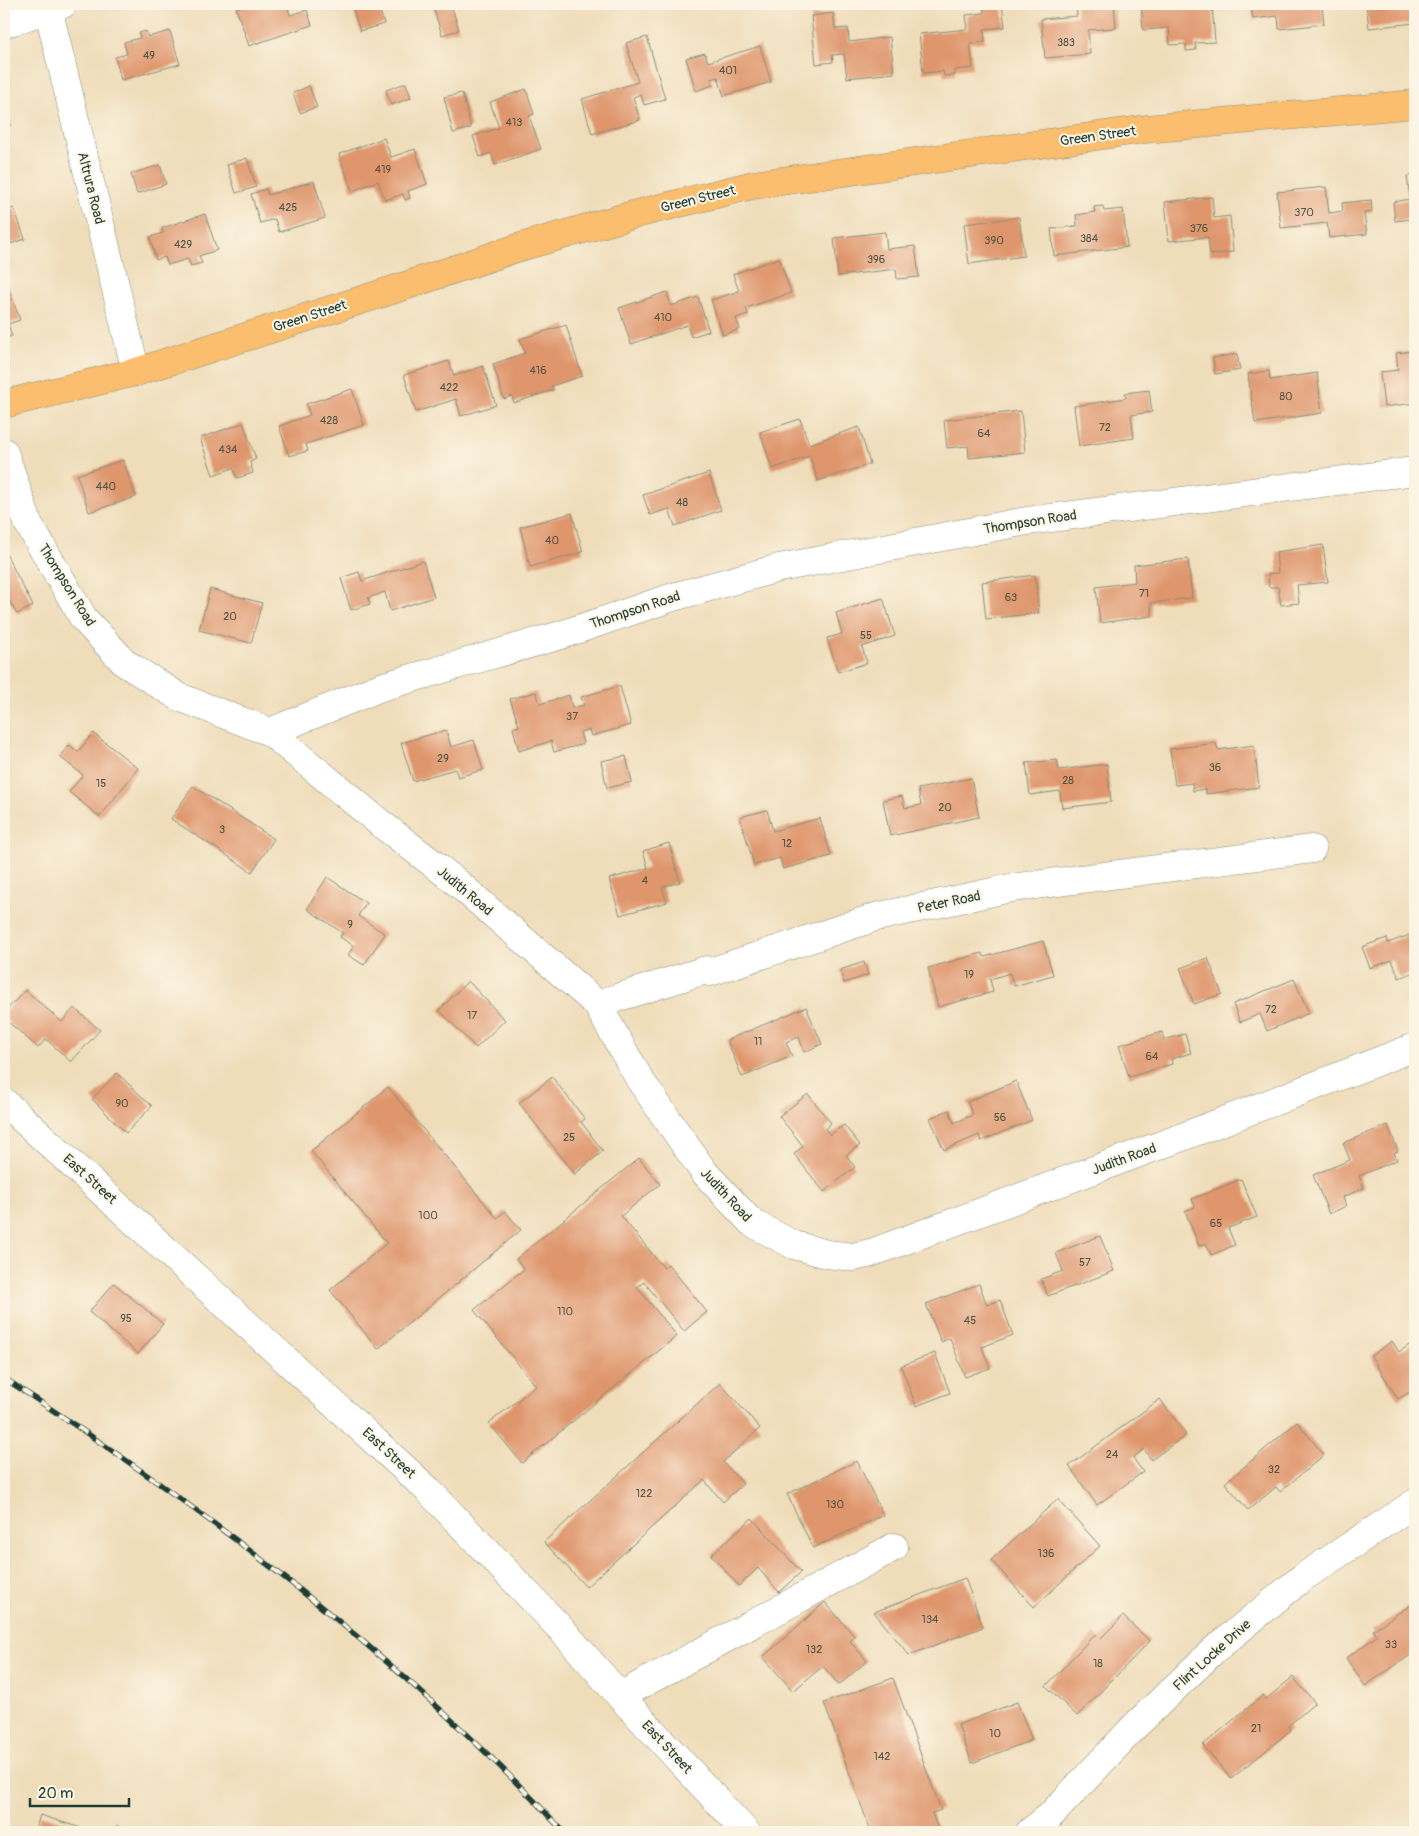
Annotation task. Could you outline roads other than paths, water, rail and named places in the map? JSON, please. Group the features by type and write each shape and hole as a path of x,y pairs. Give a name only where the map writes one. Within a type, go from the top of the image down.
{"main road":[{"name":"Green Street","path":"4,404 136,372 517,248 636,214 754,185 1146,129 1415,104"}],"street":[{"path":"4,24 53,5"},
{"name":"Altrura Road","path":"53,5 136,372"},
{"name":"Thompson Road","path":"4,452 28,523 84,619 125,663 179,697 270,732 381,688 561,635 673,597 779,568 1027,520 1415,471"},
{"name":"Judith Road","path":"270,732 380,824 453,879 597,1004 640,1080 704,1172 752,1223 794,1245 827,1254 853,1257 871,1253 1159,1146 1415,1047"},
{"name":"Peter Road","path":"597,1004 706,970 710,972 876,917 982,894 1011,888 1312,849"},
{"name":"East Street","path":"4,1102 428,1490 561,1629 620,1696 746,1832"},
{"name":"Flint Locke Drive","path":"1030,1832 1049,1817 1136,1725 1213,1651 1302,1578 1415,1503"},
{"path":"620,1696 894,1548"}],"railway":[{"path":"4,1378 153,1479 298,1588 436,1705 501,1767 564,1832"}]}
